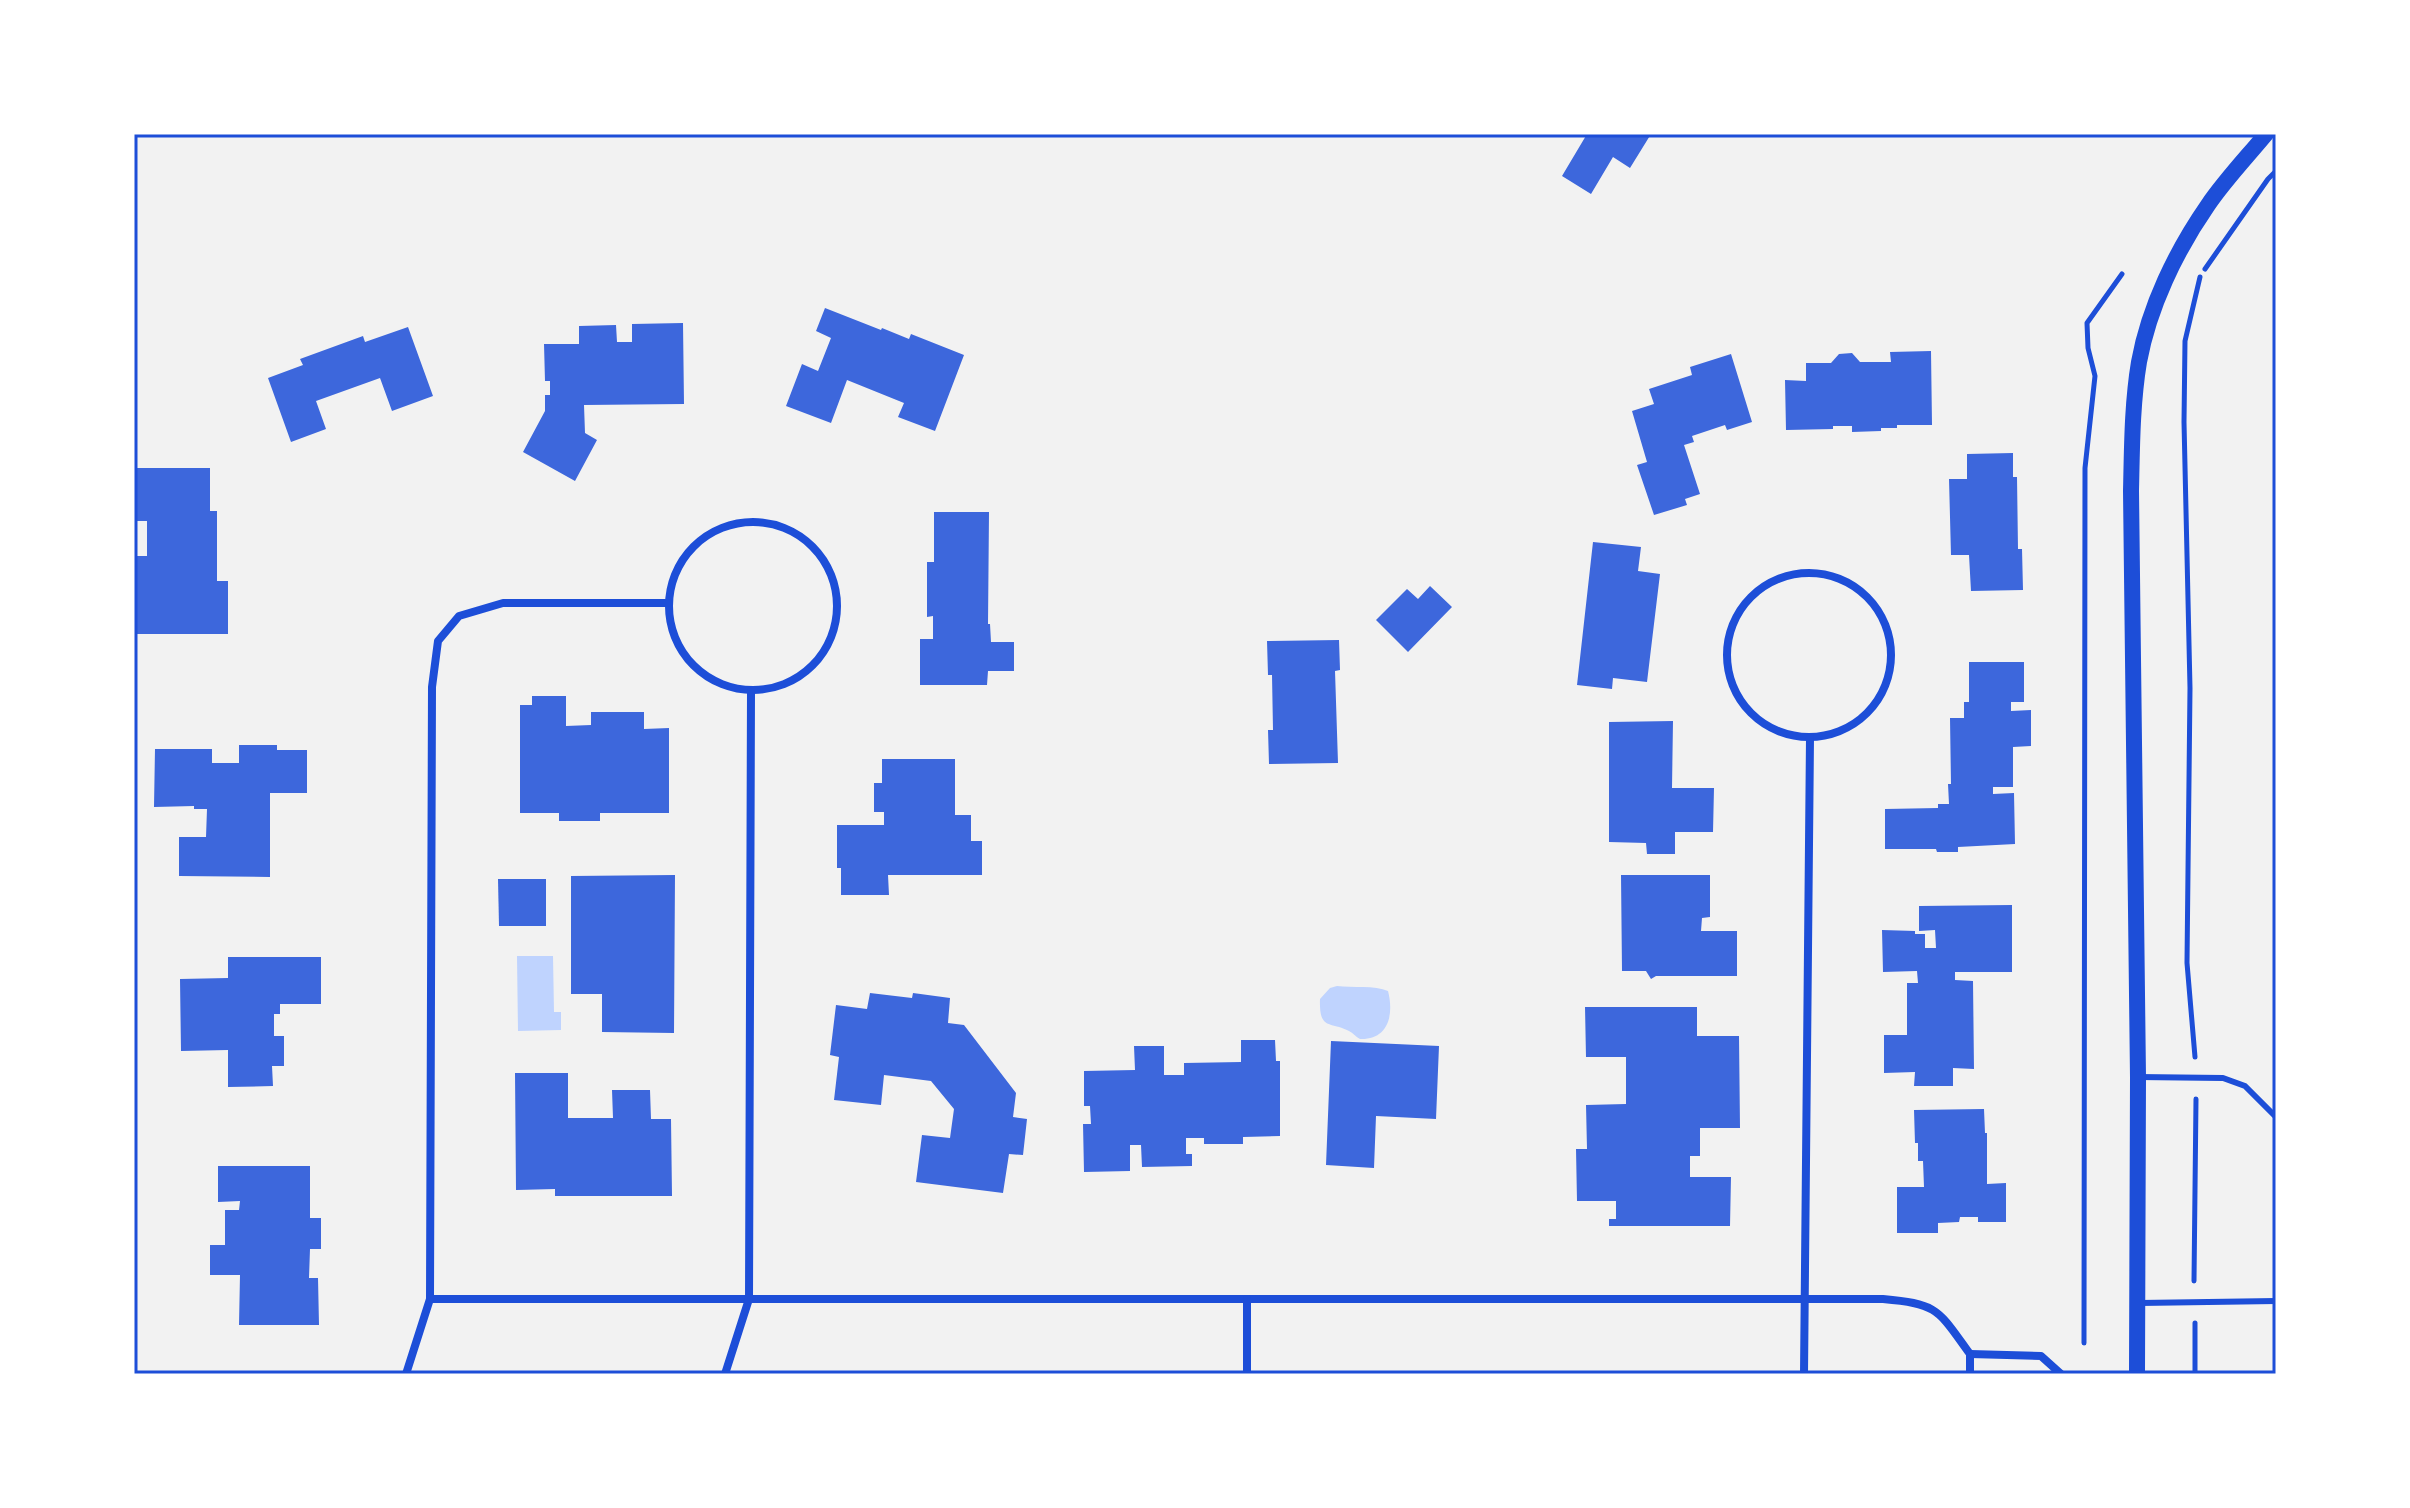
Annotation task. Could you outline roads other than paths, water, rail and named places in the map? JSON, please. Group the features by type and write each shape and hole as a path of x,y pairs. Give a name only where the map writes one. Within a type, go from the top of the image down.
{"main road":[{"path":"2137,1374 2138,1077 2131,491 2139,360 2170,269 2208,205 2266,134"}],"street":[{"path":"769,522 802,536 827,563 838,597 834,633 816,664 786,685 751,692 718,684 691,664 673,636 668,603 677,568 700,539 733,523 769,522"},
{"path":"1802,572 1845,579 1871,598 1889,631 1890,673 1873,708 1847,729 1810,738 1775,730 1746,709 1731,680 1727,642 1743,605 1767,583 1802,572"},
{"path":"406,1374 430,1299 432,687 438,641 459,616 503,603 668,603"},
{"path":"726,1374 749,1299 751,692"},
{"path":"1804,1374 1810,738"},
{"path":"430,1299 1883,1299 1919,1303 1942,1315 1970,1354 1970,1374"},
{"path":"1247,1299 1247,1374"},
{"path":"1970,1354 2041,1356 2061,1374"}],"lane":[{"path":"2138,1077 2223,1078 2245,1086 2276,1117"},
{"path":"2138,1303 2276,1301"}],"water":[{"path":"517,956 553,956 554,1012 561,1012 561,1030 518,1031"},
{"path":"1330,988 1388,991 1389,1017 1383,1030 1370,1038 1360,1039 1324,1021 1320,999"}]}
